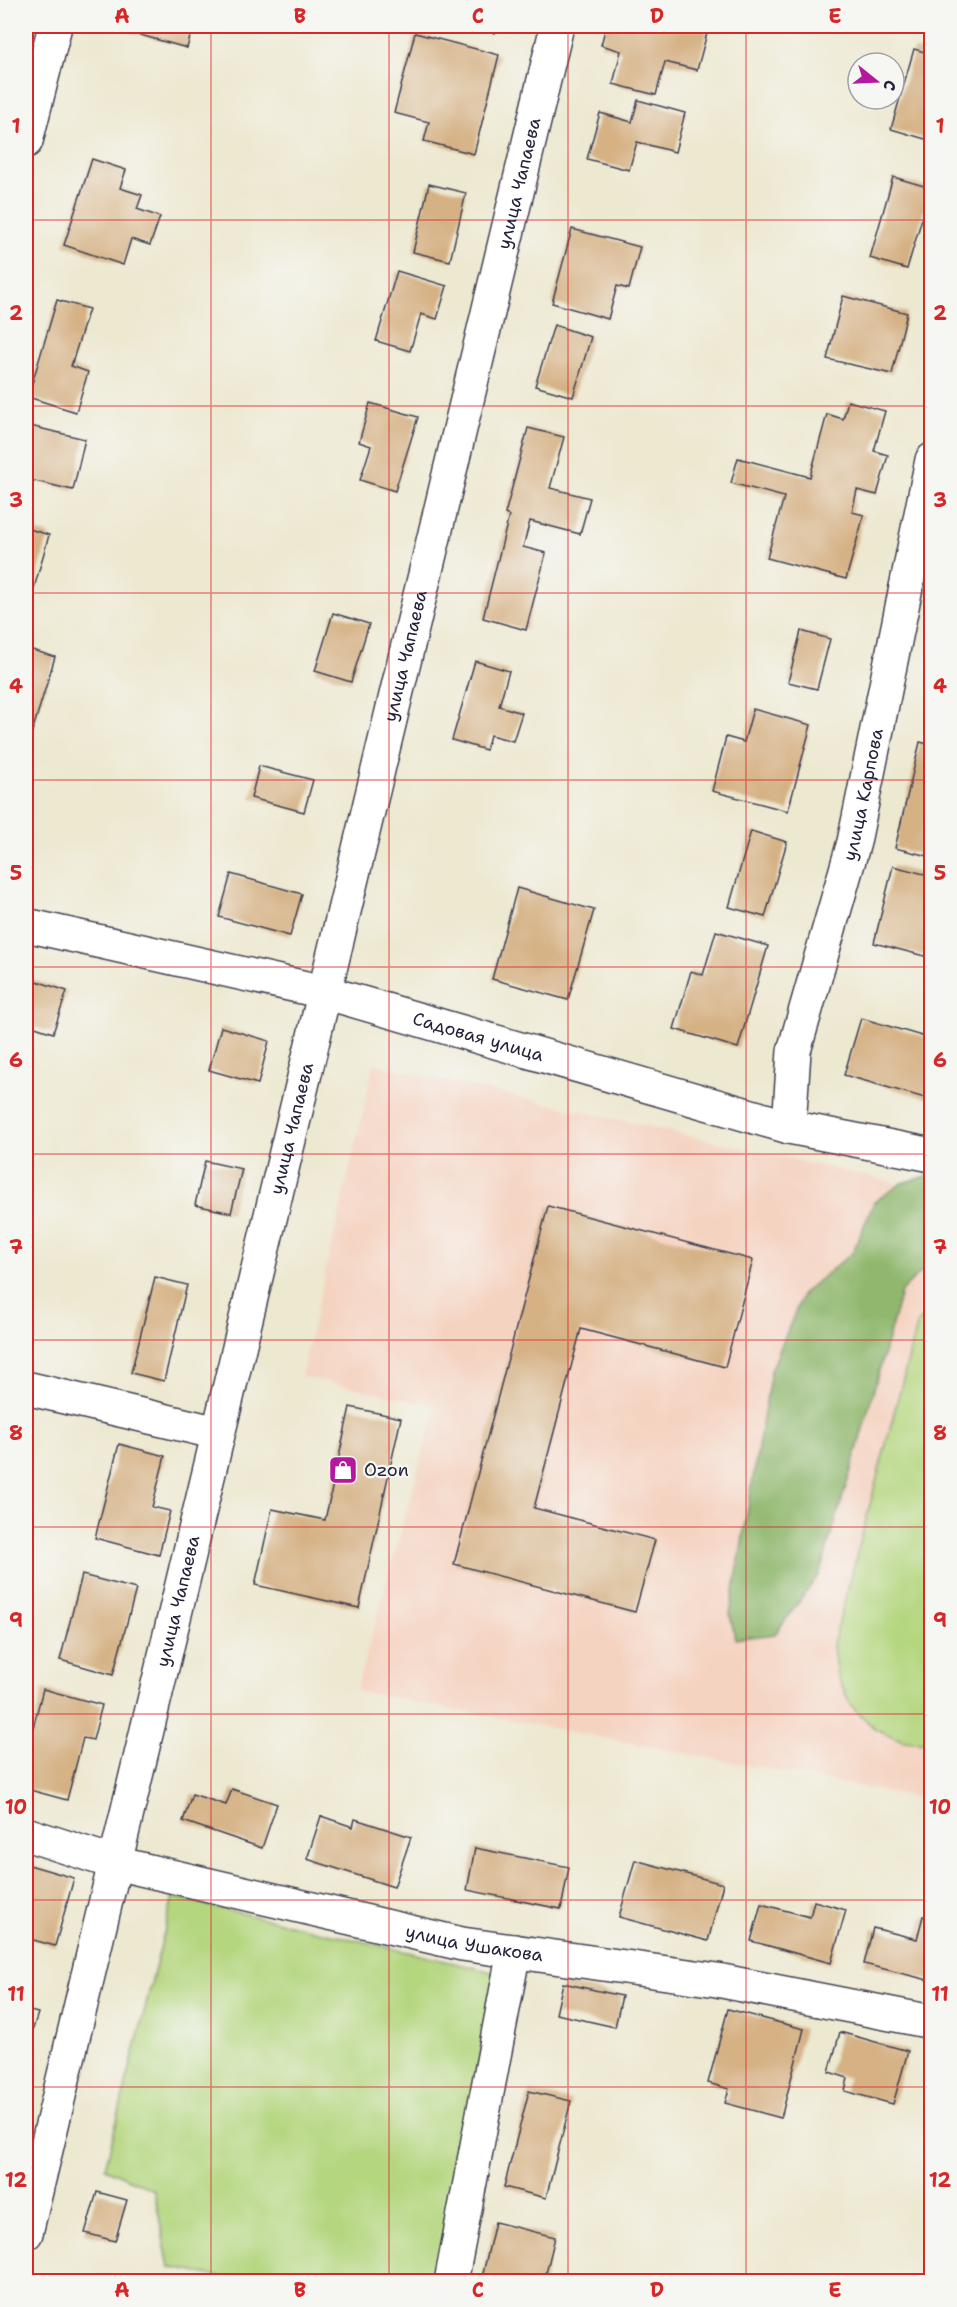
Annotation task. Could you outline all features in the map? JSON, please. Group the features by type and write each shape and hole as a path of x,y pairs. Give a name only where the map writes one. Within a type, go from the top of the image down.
{"street":[{"path":"26,141 55,26"},
{"name":"улица Чапаева","path":"26,2233 557,26"},
{"name":"улица Карпова","path":"789,1127 794,1051 854,842 932,460"},
{"name":"Садовая улица","path":"26,925 324,992 789,1127 932,1155"},
{"path":"26,1388 218,1433"},
{"name":"улица Ушакова","path":"26,1834 115,1863 462,1944 717,1980 932,2022"},
{"path":"451,2282 514,1951"}],"shaded area":[{"path":"374,1064 931,1191 931,1800 356,1691 436,1406 301,1376"}],"green space":[{"path":"931,1175 931,1268 921,1272 901,1292 819,1575 775,1634 735,1639 730,1614 771,1371 803,1293 853,1252 874,1202 902,1183"},
{"path":"931,1308 931,1743 903,1741 874,1728 851,1705 837,1676 833,1645 918,1322"},
{"path":"173,1897 497,1973 436,2281 240,2281 169,2267 154,2190 105,2168"}],"building":[{"path":"123,26 193,26 187,48 122,30"},
{"path":"471,26 497,26 495,33"},
{"path":"606,26 709,26 697,70 665,62 656,95 613,84 621,51 601,45"},
{"path":"415,33 499,55 474,154 424,141 429,122 394,113"},
{"path":"914,49 932,54 932,141 891,129 896,111 906,111 906,77"},
{"path":"638,100 685,113 675,152 637,142 629,170 587,159 600,113 632,122"},
{"path":"92,159 126,170 120,188 142,195 137,209 160,217 150,245 131,239 123,265 64,245"},
{"path":"893,177 931,188 907,269 870,258"},
{"path":"429,184 466,193 450,261 413,252"},
{"path":"572,229 640,247 629,289 617,286 608,319 552,303"},
{"path":"397,271 447,286 437,319 421,314 410,351 376,341"},
{"path":"843,296 907,313 892,374 827,359"},
{"path":"57,300 89,309 71,366 88,372 76,412 28,397"},
{"path":"554,325 591,337 573,397 535,386"},
{"path":"848,401 885,411 874,451 888,455 877,495 857,490 852,512 864,515 846,579 767,558 784,497 731,483 738,458 810,477 827,414 843,419"},
{"path":"370,403 418,417 395,491 360,480 371,446 359,442"},
{"path":"26,425 85,439 73,490 26,479"},
{"path":"528,428 564,437 550,488 590,498 580,534 530,521 523,547 546,553 526,630 483,618 509,516 505,514"},
{"path":"26,528 49,535 29,606 26,605"},
{"path":"333,613 369,624 351,682 315,671"},
{"path":"801,631 830,639 817,689 788,682"},
{"path":"26,648 55,657 32,732 26,730"},
{"path":"475,661 509,671 499,706 522,713 513,741 490,735 486,750 452,740"},
{"path":"932,701 932,725 925,723"},
{"path":"753,709 811,725 788,811 712,791 726,737 744,742"},
{"path":"920,742 932,745 932,857 895,848"},
{"path":"259,766 313,780 304,812 251,798"},
{"path":"751,831 787,842 765,917 729,907"},
{"path":"893,866 932,876 930,911 932,911 932,958 874,943"},
{"path":"231,874 302,894 290,936 219,917"},
{"path":"517,888 594,910 568,1000 492,979"},
{"path":"716,931 768,946 738,1048 674,1029 691,971 703,975"},
{"path":"30,979 67,991 53,1033 26,1024 26,992"},
{"path":"861,1018 932,1039 932,1100 844,1075"},
{"path":"221,1027 269,1041 258,1084 209,1070"},
{"path":"205,1161 242,1169 231,1213 195,1205"},
{"path":"548,1206 753,1260 725,1367 581,1329 534,1508 655,1540 635,1612 454,1564"},
{"path":"155,1277 187,1285 164,1381 131,1373"},
{"path":"350,1407 401,1418 359,1608 255,1585 272,1509 325,1520"},
{"path":"119,1444 165,1456 152,1507 170,1511 159,1555 95,1538"},
{"path":"82,1575 136,1589 113,1675 60,1660"},
{"path":"43,1689 102,1705 93,1740 83,1738 67,1800 26,1789 26,1755"},
{"path":"232,1789 277,1804 262,1848 183,1821 192,1794 226,1805"},
{"path":"321,1816 353,1827 355,1819 411,1837 394,1887 307,1859"},
{"path":"475,1848 569,1867 561,1909 467,1890"},
{"path":"635,1860 723,1884 708,1941 619,1917"},
{"path":"26,1864 74,1878 55,1946 26,1938"},
{"path":"814,1901 846,1910 831,1963 751,1941 761,1904 810,1917"},
{"path":"923,1916 932,1918 932,1981 864,1964 873,1928 917,1939"},
{"path":"563,1983 622,1996 615,2027 556,2014"},
{"path":"728,2009 804,2029 781,2118 725,2103 729,2089 708,2083"},
{"path":"26,2010 38,2013 26,2051"},
{"path":"840,2032 908,2051 893,2104 845,2091 848,2078 829,2072"},
{"path":"529,2091 571,2101 546,2198 504,2187"},
{"path":"97,2192 127,2200 115,2241 85,2233"},
{"path":"495,2222 555,2237 544,2282 481,2282"}],"place":[{"name":"Ozon","path":"343,1470"}]}
